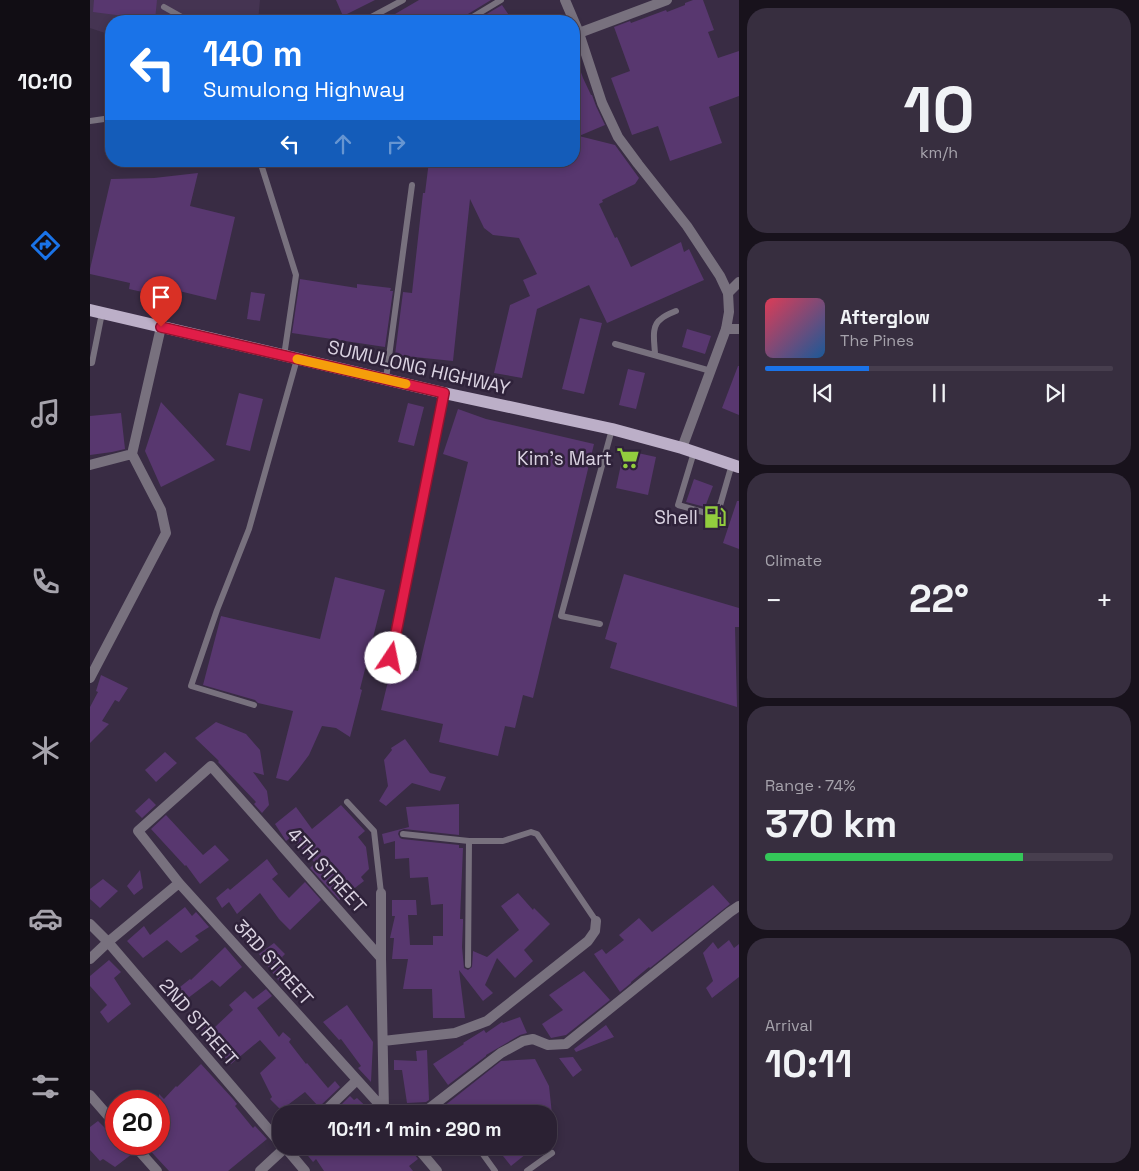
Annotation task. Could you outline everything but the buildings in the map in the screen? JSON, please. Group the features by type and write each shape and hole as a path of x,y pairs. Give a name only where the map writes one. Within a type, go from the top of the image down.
{"main road":[{"name":"SUMULONG HIGHWAY","path":"96,312 386,380 612,429 736,465"}],"street":[{"path":"565,0 571,15"},
{"path":"580,33 667,0"},
{"path":"580,36 602,103 618,137 687,226 720,276 728,293 729,312 726,329 710,371 688,450"},
{"path":"728,293 739,282"},
{"path":"90,678 166,533 161,510 132,454 161,327"},
{"path":"726,329 739,330"},
{"path":"90,465 132,454"},
{"name":"4TH STREET","path":"138,831 211,766 381,958"},
{"name":"3RD STREET","path":"138,831 179,883 380,1105"},
{"path":"90,958 179,883"},
{"path":"381,893 386,1105"},
{"path":"434,1105 501,1053 523,1041 533,1039 548,1046 566,1044 739,906"},
{"path":"383,1041 455,1033 487,1021 588,941 595,931 596,921"},
{"name":"2ND STREET","path":"90,924 108,942 272,1132"},
{"path":"332,1105 358,1080"},
{"path":"90,1095 105,1112"},
{"path":"143,1155 157,1171"},
{"path":"260,1171 275,1155"},
{"name":"2ND STREET","path":"292,1155 305,1171"},
{"path":"424,1155 437,1171"}],"lane":[{"path":"375,15 403,0"},
{"path":"476,15 501,0"},
{"path":"164,7 178,15"},
{"path":"90,121 105,119"},
{"path":"262,167 296,275 284,356"},
{"path":"386,380 412,185"},
{"path":"655,355 655,325 658,320 676,311"},
{"path":"90,363 92,363 96,312"},
{"path":"616,344 710,371"},
{"path":"254,704 191,686 217,610 249,529 297,359"},
{"path":"391,658 444,393"},
{"path":"600,624 561,616 612,429"},
{"path":"688,450 678,505 716,516 736,465"},
{"path":"347,802 374,831 381,893"},
{"path":"402,834 469,841 502,841 531,832 538,834 596,921"},
{"path":"468,964 469,841"},
{"path":"483,1155 494,1171"},
{"path":"527,1171 549,1155"}],"shaded area":[{"path":"90,0 260,0 259,15 105,15 105,33 90,28"}],"slow traffic":[{"path":"297,359 406,384"}],"place":[{"name":"Kim’s Mart","path":"628,458"},
{"name":"Shell","path":"715,517"}],"route":[{"path":"161,327 444,393 391,658"}]}
